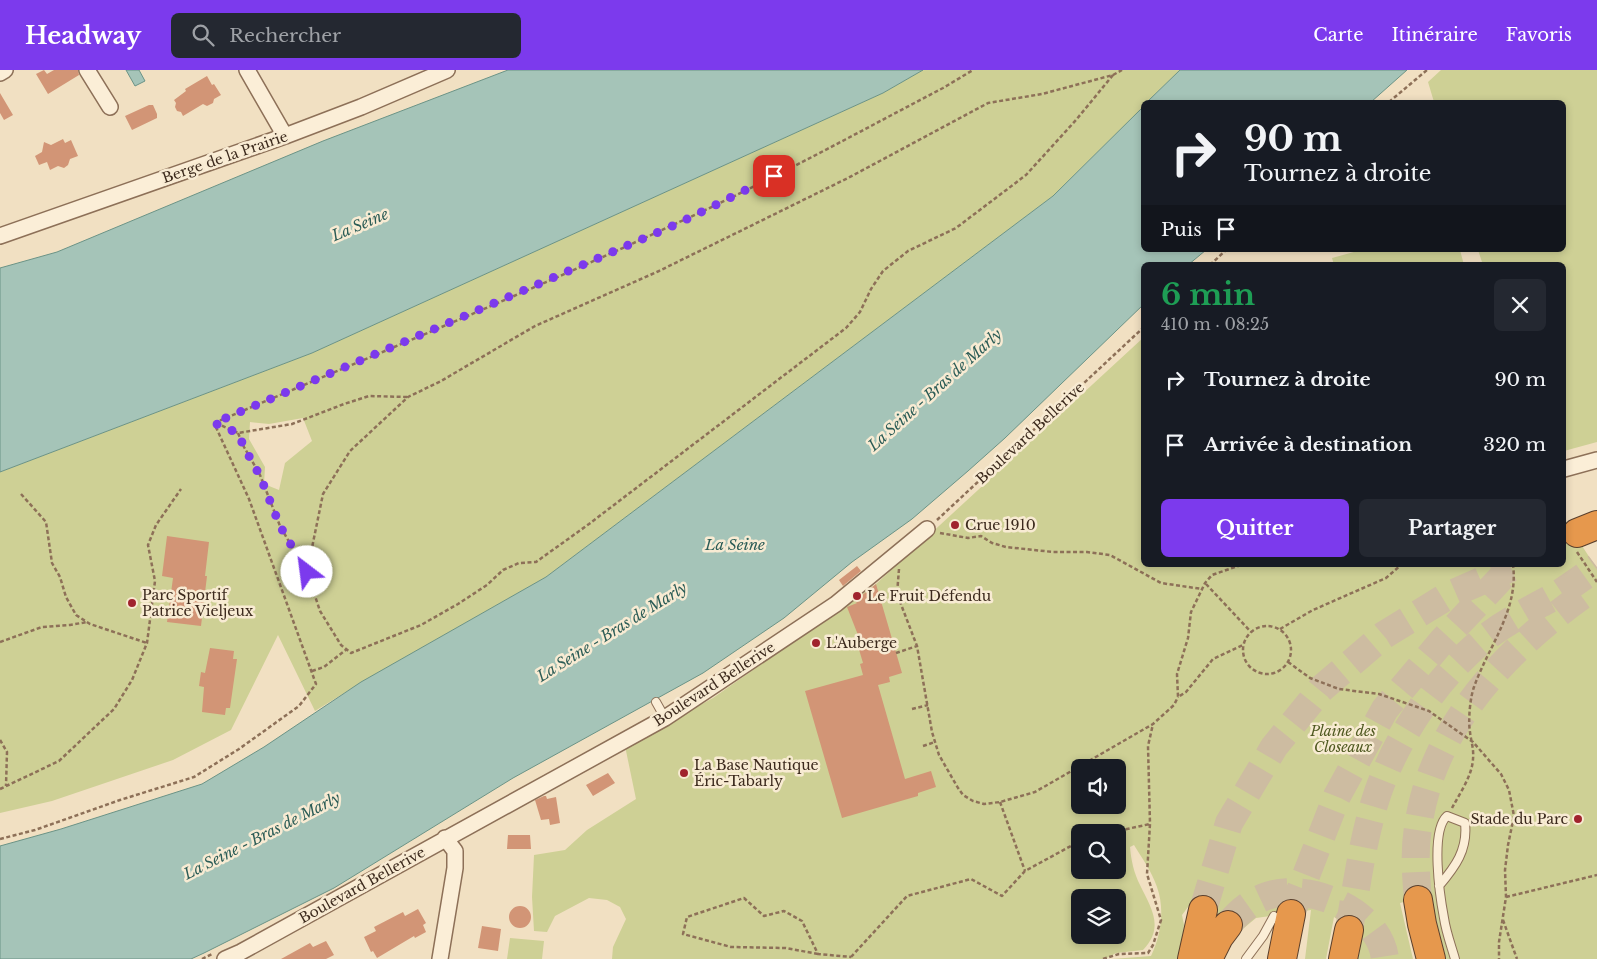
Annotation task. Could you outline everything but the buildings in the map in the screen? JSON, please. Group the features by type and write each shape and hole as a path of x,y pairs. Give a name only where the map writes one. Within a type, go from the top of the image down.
{"highway":[{"path":"1428,893 1422,924 1431,959"},
{"path":"1192,959 1203,910"},
{"path":"1282,915 1282,959"},
{"path":"1208,959 1219,937 1228,925"},
{"path":"1343,959 1349,930"}],"street":[{"path":"0,73 5,70"},
{"path":"87,70 110,107"},
{"path":"247,70 286,136"},
{"name":"Berge de la Prairie","path":"0,236 286,136 361,107 447,70"},
{"path":"1566,468 1597,460"},
{"name":"Boulevard Bellerive","path":"225,959 250,951 446,838 665,718 836,604 927,529"},
{"path":"440,959 455,868 456,851 446,838"}],"lane":[{"path":"656,702 665,718"},
{"path":"1428,893 1455,867 1462,853 1466,833 1465,823 1447,816 1443,820 1428,893 1444,920 1456,959"},
{"path":"1246,959 1282,915"}],"path":[{"path":"214,423 677,224 740,194 943,88 973,70"},
{"path":"307,572 323,494 350,451 408,397 441,381 535,326 659,271 848,178 988,103 1042,94 1113,75 1122,70"},
{"path":"1391,100 1427,70"},
{"path":"238,433 260,476 280,526 307,572 320,611 341,645 352,653 421,624 487,585 503,570 519,563 536,562 589,524 846,328 860,312 871,289 883,271 908,251 956,228 1026,175 1076,120 1113,75"},
{"path":"1213,262 1224,252"},
{"name":"Boulevard Bellerive","path":"927,529 1141,330"},
{"path":"214,423 238,433 292,424 369,396 408,397"},
{"path":"0,840 194,777 239,749 299,706 316,684 249,499 214,423"},
{"path":"0,788 59,761 114,709 132,680 147,643 155,581 148,545 156,525 167,506 181,489"},
{"path":"20,494 46,522 52,563 60,577 66,597 76,615 87,622 147,643"},
{"path":"927,529 950,536 968,538 981,536 992,543 1006,547 1110,555 1161,583 1202,589"},
{"path":"1582,534 1597,582"},
{"path":"901,550 897,594 917,646 935,742 946,769 964,795 973,801 984,804 1000,802 1035,792 1152,724 1174,705 1178,697 1177,674 1188,638 1191,612 1202,589 1212,575 1235,567"},
{"path":"1280,630 1313,610 1386,578 1400,567"},
{"path":"1447,816 1470,772 1473,760 1473,742 1469,731 1474,688 1503,624 1513,589 1513,567"},
{"path":"1205,584 1251,632"},
{"path":"0,642 42,627 70,626 87,622"},
{"path":"1178,697 1186,692 1213,659 1243,644 1251,632 1265,626 1280,630 1289,641 1291,648 1288,662 1277,672 1262,673 1249,666 1245,659 1243,644"},
{"path":"896,653 917,646"},
{"path":"312,671 324,667 347,649"},
{"path":"1288,662 1310,678 1339,689 1379,694 1429,711 1473,742 1496,768 1509,790 1514,816 1505,870 1506,897 1499,959"},
{"path":"912,709 928,705"},
{"path":"1103,959 1119,954 1148,953 1153,945 1161,920 1147,874 1150,824 1148,746 1152,724"},
{"path":"0,740 7,752 6,786"},
{"path":"923,746 935,742"},
{"path":"1000,802 1025,871"},
{"path":"1126,829 1150,824"},
{"path":"818,954 802,922 784,911 764,916 744,898 687,918 683,934 731,947 786,948 818,954 851,958 907,896 971,880 1002,896 1025,871 1071,846"},
{"path":"1506,897 1597,875"},
{"path":"1503,919 1517,959"}],"green space":[{"path":"923,70 1180,70 1149,100 1141,100 1141,109 1053,196 546,577 362,682 315,711 278,635 231,730 173,760 52,801 0,813 0,472 312,353 883,93","holes":["303,418 312,441 285,463 279,490 264,484 265,467 249,439 250,422 269,424"]},
{"path":"1441,70 1597,70 1597,442 1566,450 1566,262 1482,262 1479,252 1566,252 1566,100 1433,100 1428,82"},
{"path":"1354,252 1461,252 1463,262 1333,262 1332,258"},
{"name":"Plaine des Closeaux","path":"1141,340 1141,567 1566,567 1566,521 1597,569 1597,959 1446,959 1430,895 1400,903 1413,959 1352,959 1356,933 1334,917 1326,959 1305,959 1311,910 1256,918 1239,932 1213,910 1191,903 1182,915 1184,925 1179,959 1112,959 1151,956 1161,922 1161,904 1157,887 1150,871 1134,845 1130,847 1132,862 1134,871 1152,910 1155,925 1153,933 1150,942 1143,950 1116,953 1105,959 612,959 613,947 626,919 620,907 607,900 589,898 555,916 547,932 534,931 532,897 534,855 565,850 587,830 636,799 625,746 713,698 876,584"},
{"path":"510,938 544,941 542,959 507,959"}],"water":[{"path":"126,70 139,70 145,81 135,86"},
{"name":"La Seine","path":"508,70 923,70 883,93 312,353 0,472 0,268 57,252 323,141"},
{"path":"1180,70 1407,70 1373,100 1149,100"},
{"name":"La Seine","path":"1141,109 1141,252 1204,252 1192,262 1141,262 1141,307 1005,438 968,471 912,519 852,562 784,618 703,673 513,778 334,888 191,959 0,959 0,846 61,829 202,784 264,747 361,682 546,577 1053,196"}],"tunnel":[{"path":"1349,930 1364,843 1373,809 1386,771 1406,731 1432,693 1479,643 1508,622 1560,593 1597,567"},
{"path":"1203,910 1229,823 1274,747 1321,689 1384,635 1449,595 1511,568"},
{"path":"1291,914 1337,796 1385,709 1443,640 1502,577"},
{"path":"1418,900 1416,873 1418,828 1426,792 1438,757 1455,725 1476,695 1500,667 1526,641 1583,595"},
{"path":"1228,925 1244,909 1264,897 1281,893 1319,896 1338,903 1356,913 1370,926 1380,942 1385,959"}],"place":[{"name":"Crue 1910","path":"955,525"},
{"name":"Le Fruit Défendu","path":"857,596"},
{"name":"Parc Sportif Patrice Vieljeux","path":"132,603"},
{"name":"L'Auberge","path":"816,643"},
{"name":"La Base Nautique Éric-Tabarly","path":"684,773"},
{"name":"Stade du Parc","path":"1578,819"}],"route":[{"path":"307,572 280,526 260,476 238,433 214,423 677,224 774,176"}],"water label":[{"name":"La Seine - Bras de Marly","path":"935,390"},
{"name":"La Seine - Bras de Marly","path":"612,632"},
{"name":"La Seine - Bras de Marly","path":"262,836"}]}
